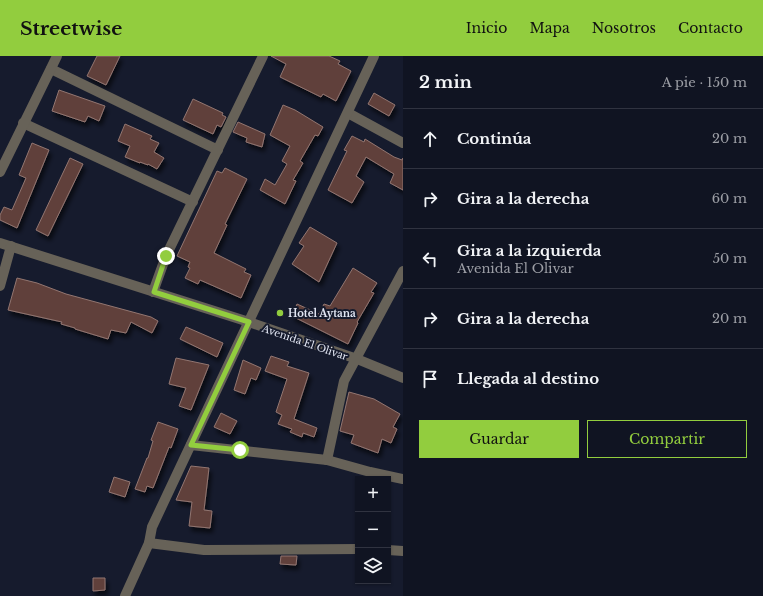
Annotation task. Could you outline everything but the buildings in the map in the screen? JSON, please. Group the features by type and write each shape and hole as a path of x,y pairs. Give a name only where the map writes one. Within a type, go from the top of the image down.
{"street":[{"path":"0,172 57,56"},
{"path":"154,292 166,256 263,56"},
{"path":"125,596 149,543 152,527 374,56"},
{"path":"51,69 218,150"},
{"path":"348,113 403,143"},
{"path":"23,123 193,202"},
{"name":"Avenida El Olivar","path":"0,242 249,322 357,359 403,378"},
{"path":"0,286 11,246"},
{"path":"327,460 344,381 403,271"},
{"path":"191,445 327,460 370,472 403,479"},
{"path":"149,543 204,550 355,549"},
{"path":"391,550 403,551"}],"place":[{"name":"Hotel Aytana","path":"280,313"}],"route":[{"path":"166,256 154,292 249,322 191,445 240,450"}]}
